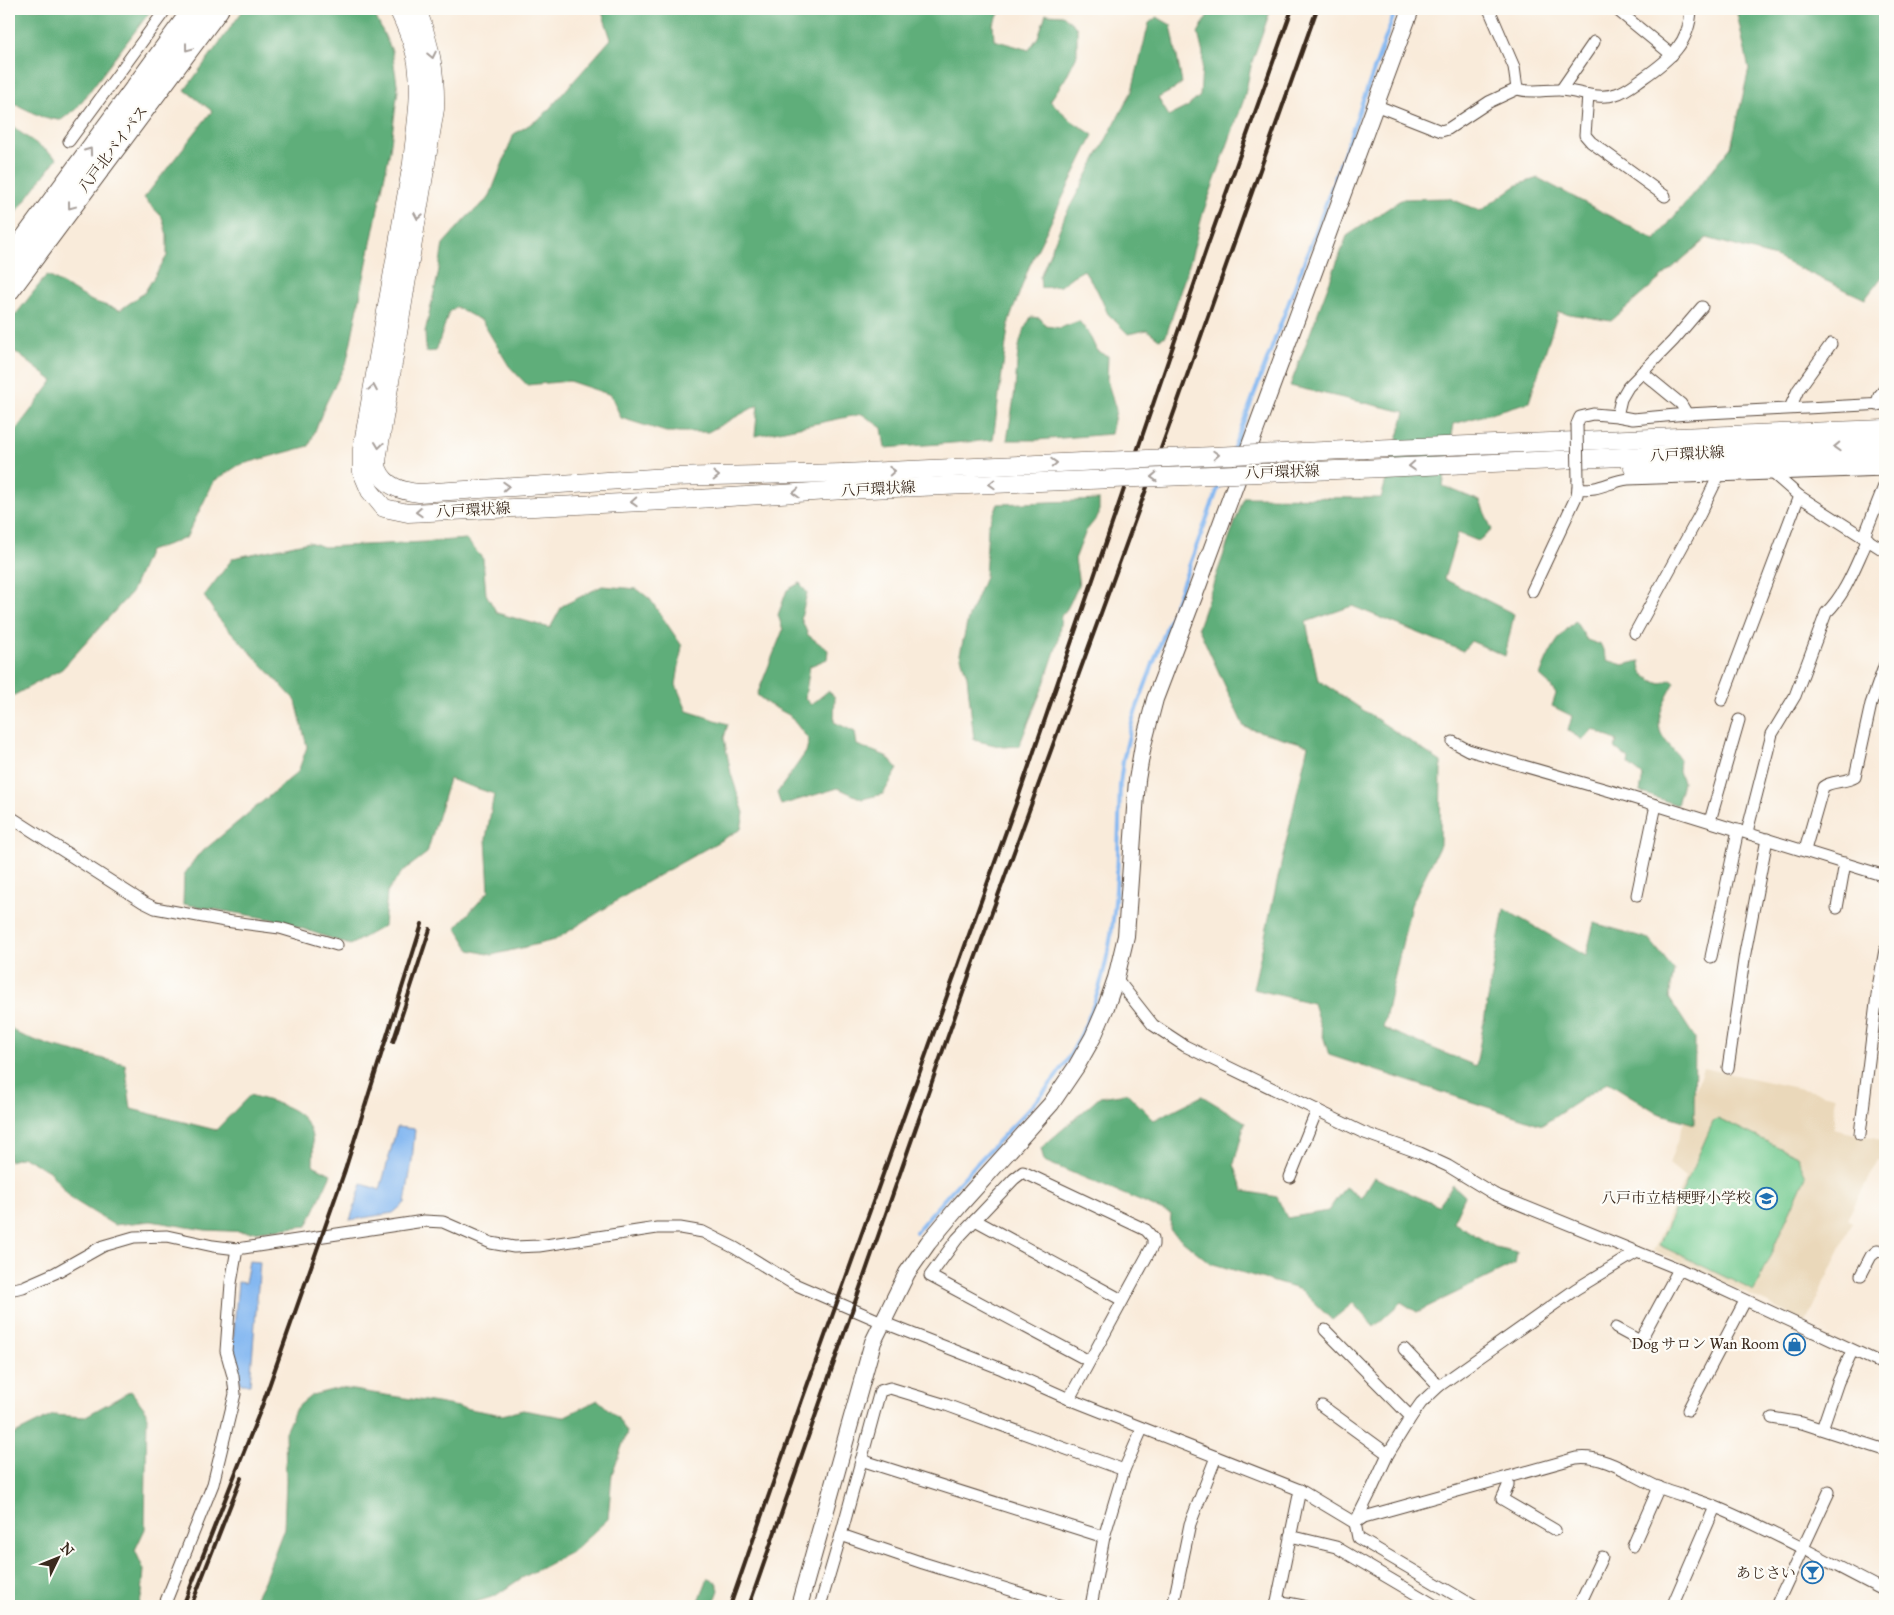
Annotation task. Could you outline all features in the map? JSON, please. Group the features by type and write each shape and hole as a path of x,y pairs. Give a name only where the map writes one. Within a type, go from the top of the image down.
{"highway":[{"name":"八戸北バイパス","path":"9,261 194,9"},
{"name":"八戸北バイパス","path":"9,290 218,9"}],"main road":[{"name":"八戸環状線","path":"398,9 410,36 417,62 419,85 417,117 412,163 362,449 362,472 370,491 384,508 408,513 665,501 844,482 1367,449 1885,429"},
{"name":"八戸環状線","path":"417,9 427,35 433,60 435,109 378,448 378,468 387,483 401,491 419,493 668,477 844,482 1360,469 1885,445"},
{"path":"1468,445 1882,409"},
{"path":"1442,465 1599,470 1885,460"}],"street":[{"path":"69,141 166,9"},
{"path":"799,1606 873,1342 882,1322 907,1273 928,1243 1051,1104 1076,1068 1093,1037 1116,978 1126,936 1136,780 1142,745 1155,699 1219,532 1411,9"},
{"path":"1489,9 1514,67 1516,89"},
{"path":"1616,9 1672,55"},
{"path":"1375,105 1441,131 1489,102 1516,89 1529,92 1561,90 1588,95 1616,95 1658,68 1672,55 1688,33 1691,22 1691,9"},
{"path":"1561,90 1594,42"},
{"path":"1588,95 1586,135 1591,142 1665,196"},
{"path":"1616,416 1621,399 1628,388 1673,341 1702,307"},
{"path":"1790,408 1798,390 1831,344"},
{"path":"1642,372 1681,404 1687,414"},
{"path":"1532,591 1578,484 1577,424 1580,417 1593,414 1633,419 1790,408 1882,409 1878,396 1885,390"},
{"path":"1578,484 1589,490 1602,487 1616,480 1628,479 1885,470"},
{"path":"1775,475 1798,496 1885,551"},
{"path":"1635,633 1718,477"},
{"path":"1711,957 1742,831 1772,734 1795,696 1826,613 1834,606 1843,592 1866,538 1884,486"},
{"path":"1722,700 1798,496"},
{"path":"1806,850 1823,788 1827,784 1850,781 1855,777 1871,704 1885,664"},
{"path":"1710,821 1739,720"},
{"path":"1453,742 1468,750 1806,850 1885,876"},
{"path":"1637,895 1656,805"},
{"path":"9,816 155,908 225,921 280,928 337,945"},
{"path":"1728,1068 1744,953 1767,840"},
{"path":"1837,908 1845,863"},
{"path":"1860,1134 1878,987 1885,950"},
{"path":"1116,978 1153,1024 1185,1046 1362,1132 1420,1153 1448,1166 1494,1194 1678,1269 1885,1365"},
{"path":"1290,1177 1317,1110"},
{"path":"1069,1399 1153,1245 1153,1238 1146,1230 1023,1172 957,1239 930,1276 1089,1362"},
{"path":"975,1220 1122,1300"},
{"path":"9,1290 23,1287 55,1273 103,1246 134,1237 167,1236 237,1249 424,1221 443,1222 491,1242 514,1247 539,1246 657,1228 680,1228 703,1232 735,1248 792,1284 1002,1369 1142,1429 1300,1490 1355,1523"},
{"path":"164,1606 213,1484 235,1394 233,1376 226,1351 231,1284 237,1249"},
{"path":"1861,1275 1871,1256 1877,1251 1885,1252"},
{"path":"1474,1606 1358,1538 1355,1523 1388,1454 1421,1403 1439,1386 1576,1289 1637,1252"},
{"path":"1616,1328 1640,1341 1678,1269"},
{"path":"1688,1410 1745,1301"},
{"path":"1325,1330 1411,1417"},
{"path":"1404,1349 1439,1386"},
{"path":"1822,1429 1838,1382 1852,1351"},
{"path":"820,1606 880,1391 890,1388 1011,1427 1124,1470"},
{"path":"1322,1406 1388,1454"},
{"path":"1772,1418 1802,1423 1885,1450"},
{"path":"1091,1606 1104,1537 1124,1470 1142,1429"},
{"path":"1355,1523 1364,1517 1588,1456 1659,1487 1715,1507 1885,1591"},
{"path":"1172,1606 1190,1524 1216,1457"},
{"path":"861,1460 1104,1537"},
{"path":"1508,1477 1508,1486 1502,1499 1556,1530"},
{"path":"1633,1546 1659,1487"},
{"path":"1300,1490 1276,1604 1302,1606"},
{"path":"1776,1606 1829,1492"},
{"path":"1674,1602 1715,1507"},
{"path":"841,1535 923,1563 1062,1606"},
{"path":"1290,1536 1336,1547 1436,1606"},
{"path":"1581,1606 1602,1557"}],"shaded area":[{"name":"八戸市立桔梗野小学校","path":"1703,1068 1835,1096 1834,1129 1885,1141 1885,1162 1878,1160 1847,1219 1852,1223 1806,1322 1653,1251 1685,1177 1669,1164"}],"green space":[{"path":"9,9 152,9 76,109 61,120 44,118 9,101"},
{"path":"244,9 372,9 392,51 398,90 390,150 347,361 326,403 309,446 239,465 214,481 186,538 149,551 131,593 62,669 9,698 9,439 53,381 9,347 9,323 47,275 92,301 120,310 144,293 167,256 167,235 162,217 144,198 212,111 185,90"},
{"path":"601,9 1002,9 993,24 994,40 1029,50 1038,37 1046,14 1063,15 1077,28 1077,55 1065,79 1050,101 1072,121 1093,135 1029,267 1009,321 993,440 885,448 882,428 862,414 755,436 758,405 708,432 666,432 621,418 611,395 569,381 527,385 509,366 482,321 456,307 449,312 436,351 426,352 425,332 443,244 467,217 489,198 514,134 542,117 611,39"},
{"path":"1211,9 1271,9 1252,62 1244,99 1203,213 1192,255 1166,336 1159,339 1147,330 1128,334 1108,314 1097,290 1084,270 1060,286 1041,288 1040,277 1065,216 1132,91 1149,23 1157,17 1171,25 1182,83 1158,98 1169,116 1187,107 1200,96 1203,54 1198,33"},
{"path":"1736,9 1885,9 1885,273 1865,299 1775,257 1707,238 1611,321 1558,312 1529,402 1454,424 1443,486 1480,501 1492,530 1478,541 1458,533 1444,579 1514,614 1505,656 1471,641 1463,651 1352,606 1306,622 1318,680 1441,762 1440,845 1411,905 1383,1028 1476,1066 1504,909 1586,956 1594,923 1649,939 1674,970 1669,998 1695,1038 1694,1124 1658,1113 1608,1082 1542,1125 1329,1055 1313,1003 1253,989 1308,745 1244,727 1198,627 1244,497 1381,498 1405,412 1290,386 1347,236 1402,199 1449,198 1480,211 1517,185 1538,178 1655,240 1731,147 1749,69"},
{"path":"11,126 57,158 9,222 9,130"},
{"path":"1031,317 1040,318 1046,326 1060,328 1079,321 1089,334 1097,351 1108,356 1107,380 1116,410 1111,434 1037,440 1007,440 1020,344 1022,335"},
{"path":"1099,500 1099,515 1086,531 1075,559 1079,585 1067,609 1061,616 1058,642 1044,684 1019,746 1003,747 974,740 967,676 960,654 968,619 985,577 988,526 998,504"},
{"path":"466,539 483,559 486,594 497,613 550,628 562,606 602,586 637,589 650,599 682,646 676,685 687,711 728,724 724,738 731,774 744,813 741,829 645,883 555,940 492,955 470,950 456,927 489,891 486,839 494,794 449,779 427,853 402,872 387,892 384,926 350,945 277,920 183,904 184,875 197,856 298,772 307,747 296,701 219,619 204,596 233,558 309,542 324,547"},
{"path":"800,583 807,593 801,618 808,635 828,650 827,659 810,666 805,698 811,705 828,691 835,697 834,722 855,732 857,745 886,756 898,769 883,794 862,799 838,788 781,805 777,793 806,752 809,740 789,715 768,704 757,695 783,630 778,615 787,590"},
{"path":"1575,621 1587,640 1601,645 1607,660 1623,665 1640,661 1641,669 1645,676 1660,684 1671,679 1675,682 1662,709 1659,723 1663,737 1680,759 1679,771 1683,782 1677,805 1640,792 1643,776 1628,764 1629,759 1615,748 1617,741 1593,729 1583,740 1568,731 1572,716 1552,706 1556,694 1540,676 1554,646"},
{"path":"9,1026 18,1034 51,1046 125,1064 131,1109 216,1130 250,1095 279,1104 297,1113 309,1127 313,1144 313,1165 331,1174 307,1226 250,1232 205,1230 151,1221 114,1225 72,1199 49,1171 24,1157 9,1161"},
{"path":"1127,1093 1154,1120 1202,1096 1245,1122 1234,1164 1243,1191 1277,1197 1287,1218 1328,1211 1345,1187 1361,1198 1374,1177 1438,1206 1453,1185 1465,1196 1453,1222 1495,1247 1517,1252 1515,1264 1417,1312 1401,1302 1374,1327 1353,1303 1332,1320 1301,1290 1210,1263 1170,1230 1171,1214 1044,1161 1041,1148 1100,1097"},
{"path":"1718,1118 1797,1156 1806,1176 1754,1291 1659,1245 1713,1122"},
{"path":"340,1388 502,1415 523,1410 563,1417 598,1400 617,1417 627,1432 612,1474 608,1519 573,1551 520,1579 495,1596 463,1606 251,1606 264,1581 284,1528 286,1481 285,1432 296,1408 312,1395"},
{"path":"131,1391 147,1412 145,1529 135,1550 144,1570 139,1606 9,1606 9,1437 53,1415 84,1417"},
{"path":"708,1578 717,1583 719,1590 713,1606 697,1606"}],"water":[{"path":"397,1127 415,1129 405,1203 393,1213 350,1220 362,1184 380,1190"},
{"path":"249,1261 260,1262 250,1384 241,1384 232,1352 238,1282 245,1283"}],"waterway":[{"path":"1233,450 1320,220 1396,9"},
{"path":"916,1232 1060,1072 1084,1029 1097,996 1106,962 1112,927 1118,857 1120,784 1123,761 1133,718 1221,480"}],"railway":[{"path":"730,1606 1018,798 1207,247 1292,9"},
{"path":"749,1606 972,967 1167,432 1317,9"},
{"path":"183,1606 262,1406 345,1170 422,924"},
{"path":"393,1042 430,929"},
{"path":"191,1606 241,1478"}],"place":[{"name":"八戸市立桔梗野小学校","path":"1767,1198"},
{"name":"Dog サロン Wan Room","path":"1795,1344"},
{"name":"あじさい","path":"1812,1573"}]}
